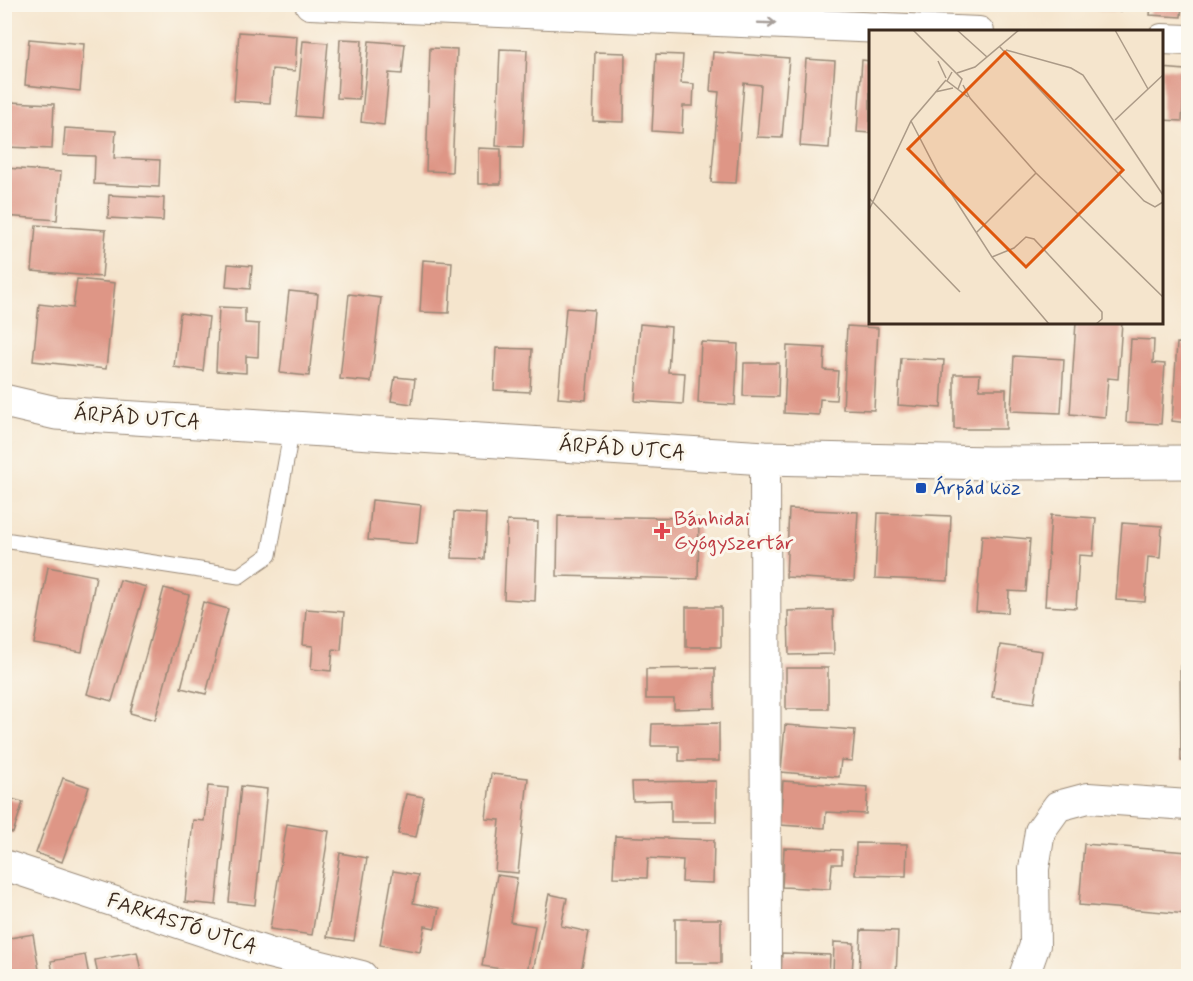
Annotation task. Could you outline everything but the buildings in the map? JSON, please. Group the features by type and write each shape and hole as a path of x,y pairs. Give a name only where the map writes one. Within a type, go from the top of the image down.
{"street":[{"path":"310,4 931,30"},
{"path":"1163,39 1188,40"},
{"name":"ÁRPÁD UTCA","path":"4,401 56,413 765,458 990,463 1188,462"},
{"name":"ÁRPÁD UTCA","path":"4,424 56,413"},
{"path":"765,458 766,976"},
{"path":"1024,976 1035,945 1034,869 1040,831 1058,806 1088,798 1188,806"},
{"name":"FARKASTÓ UTCA","path":"4,865 269,953 362,976"}],"lane":[{"path":"4,540 239,576 269,555 292,428"}],"place":[{"name":"Árpád köz","path":"921,488"},
{"name":"Bánhidai Gyógyszertár","path":"662,531"}]}
